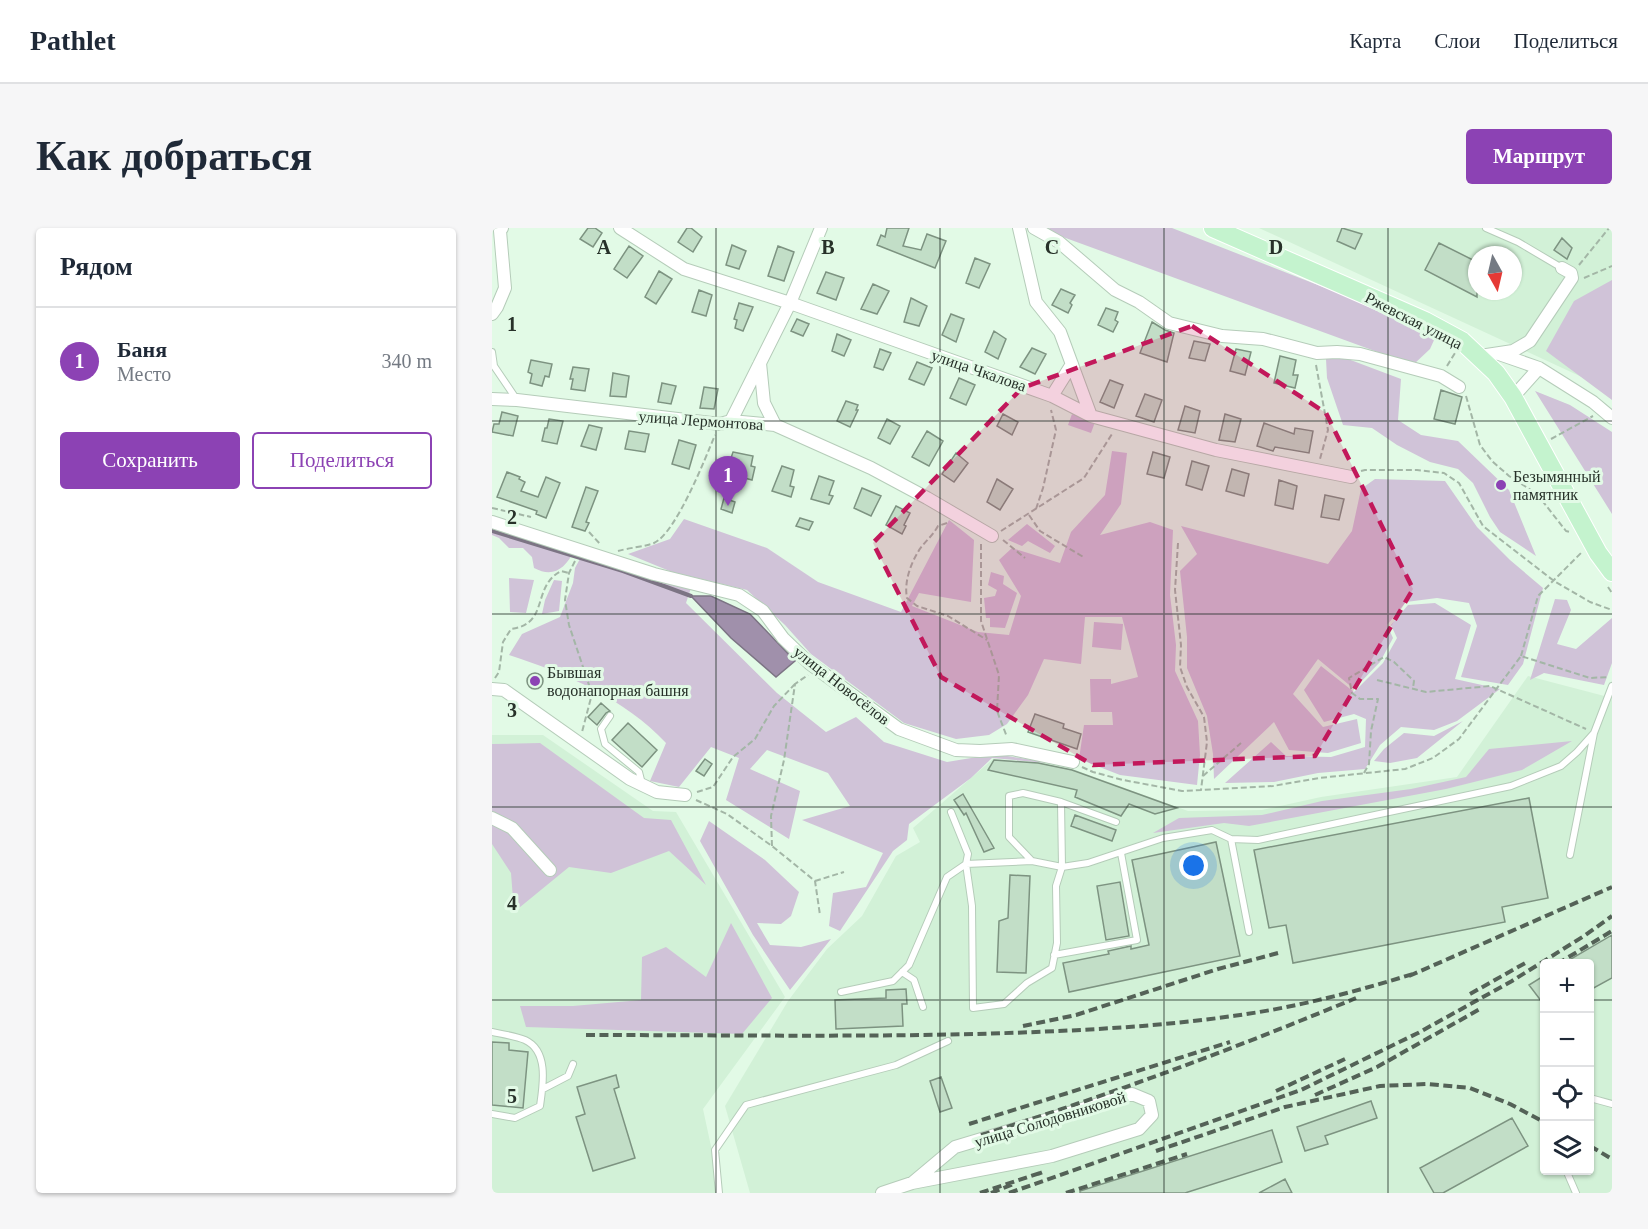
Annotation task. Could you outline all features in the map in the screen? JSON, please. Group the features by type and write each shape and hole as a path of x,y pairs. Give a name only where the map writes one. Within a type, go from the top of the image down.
{"main road":[{"name":"Ржевская улица","path":"1213,228 1414,316 1462,341 1496,373 1513,398 1598,553 1612,572"}],"street":[{"path":"492,314 505,288 500,231 502,228"},
{"name":"улица Чкалова","path":"620,228 684,269 790,303 1052,396 1090,416 1216,450 1351,477"},
{"path":"726,423 790,303 821,228"},
{"path":"1019,228 1036,302 1060,332 1090,416"},
{"path":"1034,228 1059,242 1115,290 1139,302 1169,323 1222,336 1263,339 1317,353 1360,354 1441,376 1459,387"},
{"path":"1479,356 1513,351 1530,341 1567,276"},
{"path":"1498,354 1539,368 1593,402 1608,415"},
{"path":"760,362 764,403 776,425"},
{"path":"1052,396 1072,364"},
{"path":"1513,398 1539,368"},
{"name":"улица Лермонтова","path":"492,399 726,423 776,425 871,468 992,536"},
{"name":"улица Новосёлов","path":"492,522 654,574 739,595 763,611 783,638 816,668 898,729 956,750 980,752 1012,749 1073,762"},
{"path":"492,689 504,690 630,779 657,792 685,795"},
{"path":"492,818 512,828 550,870"},
{"name":"улица Солодовниковой","path":"882,1193 912,1184 1052,1156 1139,1129 1152,1115 1149,1101 1132,1094 955,1148 912,1184"}],"lane":[{"path":"1486,228 1518,242 1567,276"},
{"path":"492,351 494,366 517,400"},
{"path":"1570,855 1594,733 1612,686"},
{"path":"610,716 601,729 605,744 639,772 642,785"},
{"path":"841,992 893,981 909,965 947,878 966,864 1032,861 1062,867 1088,863 1163,838 1212,830 1231,839 1258,840 1511,786 1561,766 1594,733"},
{"path":"1032,861 1009,837 1009,796 1023,793 1061,802 1116,822"},
{"path":"951,812 968,854 966,864 972,906 974,1008 1004,1004 1027,983 1052,968 1057,943 1056,886 1062,867 1061,802"},
{"path":"1231,839 1249,932"},
{"path":"1054,955 1137,940 1121,853"},
{"path":"902,972 914,980 923,1007"},
{"path":"492,1032 527,1041 539,1053 544,1080 540,1106 515,1118 492,1114"},
{"path":"719,1193 715,1150 747,1105 896,1065 948,1041"},
{"path":"543,1089 568,1076 573,1064"},
{"path":"1594,1099 1612,1104"},
{"path":"1568,1175 1576,1193"}],"path":[{"path":"1567,276 1609,228"},
{"path":"1567,276 1612,267"},
{"path":"1441,376 1462,341"},
{"path":"1316,470 1328,430 1316,367 1317,353"},
{"path":"1459,387 1466,395 1480,445 1492,461 1509,476 1537,494 1566,531 1575,534"},
{"path":"1035,511 1043,488 1056,430 1050,402 1052,396"},
{"path":"1540,446 1577,424 1608,415"},
{"path":"612,560 614,552 654,543 665,535 690,493 726,423"},
{"path":"1012,749 997,711 999,675 981,621 981,544 1083,478 1118,424"},
{"path":"1351,477 1365,470 1417,470 1444,473 1459,483 1483,526 1554,580 1590,602 1612,610"},
{"path":"492,508 531,517"},
{"path":"1029,515 1040,531 1085,558"},
{"path":"938,526 932,538 918,552 904,585 907,598 917,606 948,616 987,640"},
{"path":"992,536 1007,542 1025,558"},
{"path":"1178,543 1175,590 1181,645 1180,667 1186,687 1204,717 1207,742 1202,790"},
{"path":"1073,762 1093,772 1123,780 1182,791 1273,786 1405,769 1433,758 1459,739 1521,656 1538,596 1583,550"},
{"path":"573,565 569,573 565,600 569,625 592,694 579,743"},
{"path":"492,683 499,672 503,642 511,629 521,628 534,619 541,596 551,576 561,571 569,573"},
{"path":"1521,656 1590,678 1612,677"},
{"path":"1364,773 1369,764 1371,731 1378,699 1360,699 1352,693 1349,678 1384,657 1394,662 1414,681 1413,689"},
{"path":"685,795 713,788 733,757 755,739 774,706 795,684 816,668"},
{"path":"1377,680 1426,692 1490,686 1594,733"},
{"path":"772,846 771,816 784,760 795,684"},
{"path":"1203,776 1240,743"},
{"path":"685,795 728,814 815,881 820,915"},
{"path":"815,881 844,872"}],"highlighted area":[{"path":"1192,326 1326,413 1413,589 1315,756 1093,765 941,677 873,543 1022,388"}],"shaded area":[{"path":"1049,228 1172,228 1351,298 1435,338 1430,349 1413,365 1052,233"},
{"path":"1259,228 1612,228 1612,391"},
{"path":"1612,280 1612,400 1546,351 1574,301"},
{"path":"1326,359 1348,359 1401,379 1398,420 1421,435 1458,441 1509,490 1536,556 1500,532 1473,483 1458,469 1430,462 1397,445 1372,428 1343,425 1327,378"},
{"path":"1535,391 1570,405 1612,432 1612,514"},
{"path":"1072,414 1095,422 1091,433 1068,425"},
{"path":"1112,451 1127,453 1121,504 1100,535 1150,522 1173,530 1170,595 1176,645 1175,671 1198,721 1200,755 1197,785 1120,775 1079,759 1084,725 1113,725 1112,712 1091,712 1090,679 1111,679 1111,684 1138,677 1122,617 1085,617 1081,664 1044,659 1028,695 1007,724 989,735 956,739 904,723 811,654 785,625 747,590 672,572 628,554 670,539 684,519 767,548 818,582 901,612 949,520 974,540 971,602 919,593 912,606 978,632 1009,635 1021,596 999,560 1012,548 1060,563 1071,532 1105,495"},
{"path":"1375,479 1445,481 1477,527 1510,560 1543,588 1523,664 1508,685 1461,677 1477,626 1469,603 1437,598 1406,602 1387,625 1393,638 1380,662 1354,689 1318,659 1293,694 1323,727 1357,719 1361,743 1328,753 1289,750 1274,722 1214,779 1207,716 1187,668 1187,637 1180,571 1197,554 1181,526 1328,564 1352,531 1361,489"},
{"path":"1027,524 1055,546 1050,553 1028,541 1022,546 1008,540"},
{"path":"492,527 574,551 567,563 558,570 541,571 534,568 532,557 523,548 509,548 499,538 492,535"},
{"path":"582,555 691,588 686,603 777,693 826,732 856,717 884,742 947,762 995,754 1058,764 992,758 971,778 909,824 907,840 893,851 840,931 829,926 833,893 866,887 883,853 802,820 850,806 828,773 767,750 750,769 800,791 789,839 726,800 739,758 711,747 679,787 650,781 666,743 650,727 593,689 551,670 509,655 522,634 560,617 573,583 575,568"},
{"path":"991,572 1004,576 1003,584 1017,593 1005,628 990,627 990,618 986,618 984,598 995,596 997,590 988,585"},
{"path":"509,578 534,580 526,613 510,612"},
{"path":"554,580 562,581 559,611 542,614 545,600"},
{"path":"691,596 711,596 750,614 795,661 776,677 731,638"},
{"path":"1555,599 1567,600 1571,610 1557,644 1576,649 1612,618 1612,663 1604,685 1544,673 1530,680"},
{"path":"1435,603 1471,625 1455,679 1500,689 1457,721 1434,730 1401,727 1380,745 1365,769 1318,773 1274,782 1225,783 1271,742 1286,756 1331,757 1365,747 1366,719 1354,714 1324,722 1304,690 1321,666 1354,692 1383,663 1397,638 1391,625 1408,605"},
{"path":"1094,622 1123,624 1121,650 1092,647"},
{"path":"1528,676 1612,698 1612,1193 750,1193 725,1106 788,1001 827,949 862,916 896,856 920,842 913,828 993,759 1059,764 1188,811 1262,810 1321,797 1457,777"},
{"path":"1463,721 1417,758 1390,763 1374,761 1384,749 1404,733 1434,736"},
{"path":"492,735 543,735 653,811 676,812 785,997 703,1109 721,1193 492,1193"},
{"path":"1572,741 1522,770 1446,789 1249,826 1224,823 1153,833 1179,818 1262,815 1322,801 1411,789 1466,777 1489,749"},
{"path":"540,743 644,818 671,820 706,885 669,851 611,873 569,867 514,912 511,873 492,844 492,744"},
{"path":"709,821 765,860 799,892 791,916 781,924 757,923 770,945 801,947 831,939 790,990 753,935 700,841"},
{"path":"731,923 772,998 742,1034 526,1027 520,1006 573,1006 641,1000 642,957 666,947 706,977"}],"building":[{"path":"588,228 595,228 602,233 593,247 580,239"},
{"path":"687,228 691,228 702,237 693,252 678,242"},
{"path":"887,228 909,228 903,246 921,250 927,234 946,241 935,268 877,245 881,235 885,237"},
{"path":"1342,228 1362,234 1355,249 1337,241"},
{"path":"1562,238 1572,248 1567,259 1554,250"},
{"path":"1439,243 1468,258 1468,292 1425,270"},
{"path":"732,245 746,251 739,269 726,265"},
{"path":"629,246 643,256 627,278 614,269"},
{"path":"778,246 794,252 784,281 768,276"},
{"path":"975,258 990,264 979,288 966,283"},
{"path":"659,271 672,279 656,304 645,297"},
{"path":"826,272 844,278 836,300 817,293"},
{"path":"873,284 889,291 877,314 861,309"},
{"path":"1061,289 1075,295 1068,313 1052,305"},
{"path":"699,290 712,295 706,316 692,312"},
{"path":"911,298 927,306 919,326 904,322"},
{"path":"739,303 753,307 743,331 735,328 737,320 734,319"},
{"path":"1106,308 1118,312 1115,320 1118,322 1113,332 1098,325"},
{"path":"951,314 964,319 956,342 942,335"},
{"path":"797,319 809,324 803,336 791,331"},
{"path":"1152,322 1174,333 1167,362 1140,353"},
{"path":"994,331 1006,339 998,359 985,352"},
{"path":"837,334 851,340 844,356 832,351"},
{"path":"1194,341 1210,344 1205,361 1189,358"},
{"path":"1032,348 1046,354 1035,374 1020,367"},
{"path":"880,349 891,353 883,370 874,367"},
{"path":"1236,349 1251,352 1245,375 1230,371"},
{"path":"1280,356 1296,360 1293,375 1298,375 1295,388 1274,383"},
{"path":"531,360 552,364 549,377 545,376 542,386 530,383 532,374 528,372"},
{"path":"917,362 932,368 924,385 909,379"},
{"path":"573,367 589,369 585,391 571,389 573,379 570,379"},
{"path":"613,373 629,376 626,397 610,396"},
{"path":"959,378 975,385 966,405 950,398"},
{"path":"1110,380 1123,385 1114,408 1100,402"},
{"path":"662,383 676,386 671,404 658,402"},
{"path":"704,387 718,389 714,409 700,408"},
{"path":"1441,390 1462,397 1455,424 1434,419"},
{"path":"1145,394 1162,400 1154,422 1136,416"},
{"path":"846,401 858,405 850,427 837,421"},
{"path":"1185,406 1200,411 1195,433 1178,430"},
{"path":"502,412 518,416 513,436 492,432 494,424 499,424"},
{"path":"1003,414 1018,422 1012,435 997,426"},
{"path":"1225,414 1241,419 1235,442 1219,440"},
{"path":"549,419 563,421 557,444 542,441"},
{"path":"887,419 900,426 890,444 878,438"},
{"path":"1264,423 1294,434 1295,428 1313,431 1309,453 1275,447 1273,451 1257,446"},
{"path":"589,425 602,428 596,450 581,446"},
{"path":"629,431 649,434 645,452 625,449"},
{"path":"927,431 943,441 929,466 912,457"},
{"path":"679,440 696,445 689,469 672,464"},
{"path":"733,452 753,456 751,466 755,467 752,480 726,473"},
{"path":"1153,452 1170,457 1164,478 1147,474"},
{"path":"956,453 968,463 954,482 942,474"},
{"path":"1192,461 1209,466 1202,490 1186,485"},
{"path":"782,466 794,470 790,486 794,487 791,497 772,491"},
{"path":"1232,469 1249,474 1244,496 1226,491"},
{"path":"507,472 520,477 519,479 525,482 521,491 538,497 546,477 560,483 546,518 536,514 537,511 497,497"},
{"path":"819,476 834,481 829,495 833,496 829,504 811,499"},
{"path":"997,479 1013,489 1000,510 987,502"},
{"path":"1279,480 1297,486 1293,509 1275,505"},
{"path":"586,487 598,491 586,522 589,523 585,531 572,527"},
{"path":"862,488 881,496 871,516 854,508"},
{"path":"1325,495 1344,499 1339,520 1321,517"},
{"path":"724,498 735,502 732,513 721,509"},
{"path":"896,506 910,513 902,534 886,525"},
{"path":"800,518 813,522 809,530 796,526"},
{"name":"Бывшая водонапорная башня","path":"535,673 541,675 543,681 541,687 535,689 529,687 527,681 529,675"},
{"path":"601,703 610,711 597,725 588,717"},
{"path":"1035,714 1064,724 1063,728 1081,734 1077,749 1028,732"},
{"path":"628,723 657,750 642,767 612,740"},
{"path":"705,759 712,764 704,776 696,771"},
{"path":"994,760 1038,763 1072,770 1177,808 1155,814 1129,804 1121,816 1075,797 1077,790 988,770"},
{"path":"963,794 994,848 984,852 966,813 964,815 954,800"},
{"path":"1529,798 1548,898 1502,907 1505,922 1293,963 1286,925 1269,928 1254,850"},
{"path":"1075,815 1116,830 1112,841 1071,826"},
{"path":"1216,842 1240,956 1069,992 1063,963 1109,954 1108,951 1131,946 1131,949 1149,945 1132,860"},
{"path":"1010,875 1030,876 1026,973 997,972 999,921 1008,918"},
{"path":"1120,882 1129,936 1106,940 1097,886"},
{"path":"1612,935 1612,978 1594,988 1594,959 1571,959"},
{"path":"1540,978 1540,999 1529,985"},
{"path":"906,989 907,1004 902,1004 903,1026 836,1029 835,1000 886,998 886,990"},
{"path":"492,1042 509,1043 509,1050 528,1052 523,1108 492,1105"},
{"path":"616,1075 619,1087 614,1089 635,1158 593,1171 576,1117 585,1114 577,1087"},
{"path":"941,1077 952,1108 940,1112 930,1081"},
{"path":"1371,1101 1377,1118 1325,1136 1328,1144 1305,1151 1297,1127"},
{"path":"1512,1118 1528,1146 1443,1193 1434,1193 1420,1168"},
{"path":"1272,1130 1282,1162 1185,1193 1080,1193 1080,1191"},
{"path":"1285,1179 1292,1193 1259,1193"}],"waterway":[{"path":"492,531 623,571 691,596"}],"railway":[{"path":"1409,976 1612,887"},
{"path":"1009,1193 1301,1090 1418,1033 1512,981 1612,916"},
{"path":"1565,959 1612,931"},
{"path":"1023,1026 1076,1015 1218,969 1282,952"},
{"path":"1470,994 1527,962"},
{"path":"586,1035 928,1035 1124,1027 1235,1016 1271,1010 1344,994 1416,973"},
{"path":"981,1135 1170,1071 1356,998"},
{"path":"1315,1095 1377,1067 1480,1009"},
{"path":"969,1124 1230,1042"},
{"path":"1276,1091 1345,1059"},
{"path":"1156,1151 1285,1107 1380,1086 1427,1084 1470,1088 1510,1104 1542,1121"},
{"path":"1594,1148 1612,1159"},
{"path":"1066,1193 1187,1154"},
{"path":"980,1193 1043,1172 1038,1174"},
{"path":"991,1193 1016,1183"}],"place":[{"name":"Безымянный памятник","path":"1501,485"},
{"name":"Баня","path":"728,506"},
{"name":"Бывшая водонапорная башня","path":"535,681"}]}
